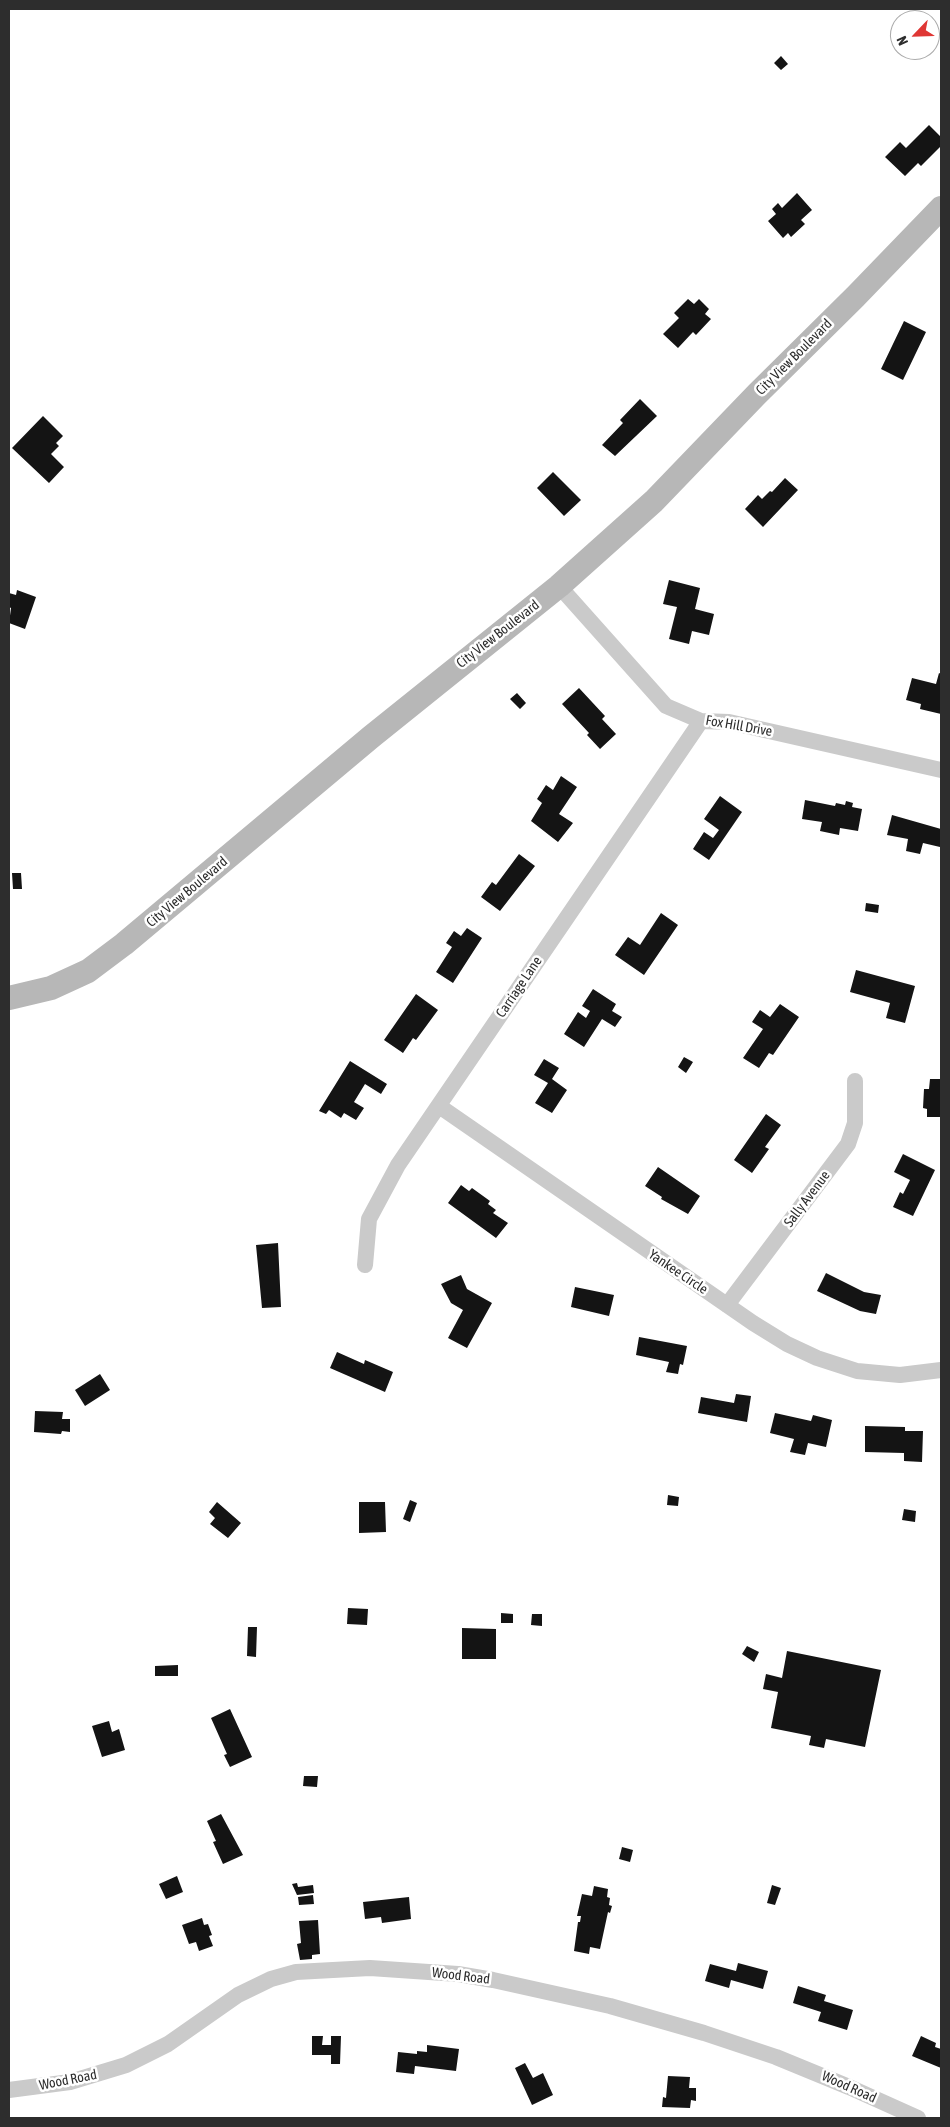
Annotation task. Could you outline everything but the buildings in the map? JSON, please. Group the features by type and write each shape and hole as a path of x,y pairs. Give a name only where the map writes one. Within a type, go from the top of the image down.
{"street":[{"name":"City View Boulevard","path":"9,998 51,988 88,971 124,944 370,737 558,586 654,501 941,208"},
{"name":"Fox Hill Drive","path":"558,586 666,706 701,721 729,722 941,770"},
{"name":"Carriage Lane","path":"365,1265 366,1231 369,1219 398,1165 701,721"},
{"name":"Sally Avenue","path":"727,1305 848,1144 854,1123 855,1081"},
{"name":"Yankee Circle","path":"438,1106 727,1305 787,1344 843,1368 872,1373 900,1375 941,1370"},
{"name":"Wood Road","path":"9,2090 70,2082 126,2065 168,2044 238,1995 271,1979 296,1972 362,1968 476,1977 610,2006 776,2058 849,2086 918,2118"}]}
